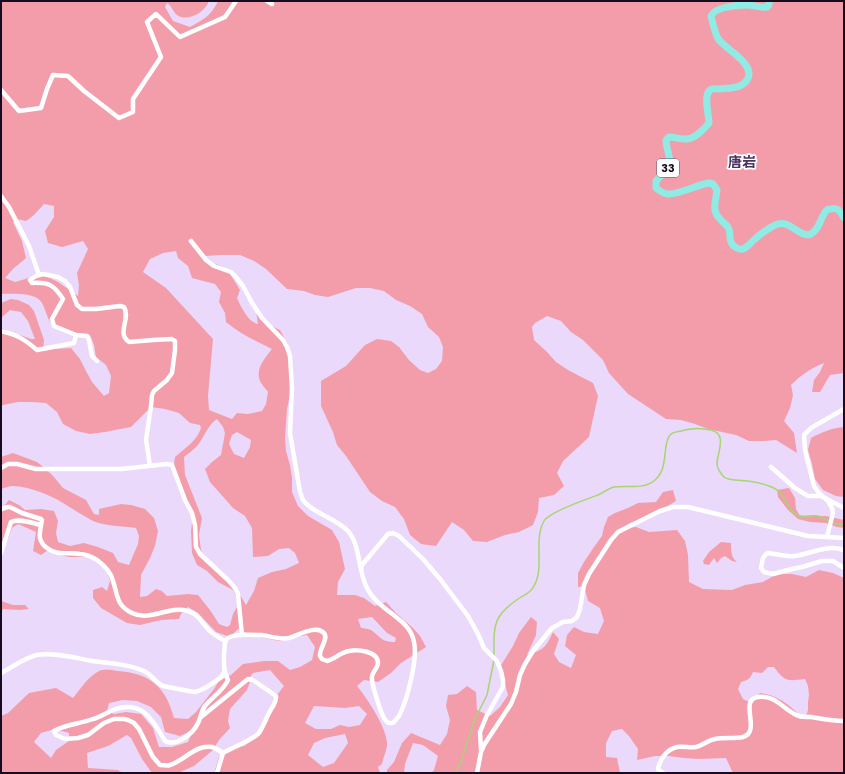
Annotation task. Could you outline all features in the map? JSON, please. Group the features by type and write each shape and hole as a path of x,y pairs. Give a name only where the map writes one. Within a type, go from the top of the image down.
{"main road":[{"name":"33","path":"769,1 767,7 747,5 728,7 712,13 711,16 717,37 748,68 750,74 744,84 738,87 713,89 709,91 707,96 708,123 692,138 686,139 669,137 666,140 670,157 669,164 667,170 656,181 656,188 667,194 673,194 704,184 713,184 717,190 714,210 718,218 727,225 731,242 739,249 744,248 755,238 779,223 786,224 807,235 812,234 817,229 828,209 834,208 839,210 844,218"}],"street":[{"path":"1,90 19,111 41,108 46,89 53,75 68,76 84,91 119,118 133,112 133,99 161,57 146,22 156,14 180,37 225,17 236,1"},
{"path":"267,1 272,4"},
{"path":"1,196 9,207 29,246 39,275"},
{"path":"191,242 206,260 214,266 231,272 235,276 262,318 283,340 287,347 290,356 292,380 290,433 300,492 303,500 310,507 341,525 349,532 356,546 363,579 371,594 378,603 406,625 414,642 415,654 407,696 399,716 393,723 388,723 382,715 372,676 378,664 378,660 371,653 363,650 351,650 327,661 322,659 320,656 320,650 325,639 325,635 320,630 309,630 289,638 282,639 261,635 229,636 225,641 224,672 228,680 223,688 204,707 196,726 183,740 177,742 165,741 154,721 146,713 139,709 127,707 115,709 95,719 61,727 54,731 56,735 65,739 78,738 88,735 104,723 114,719 124,719 134,723 139,729 153,757 160,765 172,765 204,748 212,748 223,753"},
{"path":"97,361 92,356 89,340 86,336 76,335 54,326 52,319 63,299 56,289 45,283 32,283 30,280 43,274 58,277 65,281 70,287 77,305 82,309 124,307 127,312 122,332 125,340 129,342 172,339 175,341 172,373 167,380 154,391 152,395 146,440 150,466"},
{"path":"1,331 13,334 25,340 37,350 74,342 76,335"},
{"path":"828,535 833,514 832,508 814,486 805,450 804,435 811,428 844,409"},
{"path":"1,468 8,464 17,464 36,469 121,469 167,464 172,465 185,500 192,513 195,525 196,547 200,554 228,580 238,594 242,635"},
{"path":"771,467 795,488 808,496 822,496 844,508"},
{"path":"1,509 10,507 42,520 40,540 51,551 56,553 80,554 88,556 105,566 113,580 117,600 121,606 132,613 140,616 150,616 166,611 186,610 194,612 211,633 225,641"},
{"path":"477,773 481,752 484,745 511,704 525,664 552,628 577,617 580,609 584,585 611,540 618,532 660,511 673,507 688,507 808,536 828,535 844,538"},
{"path":"1,553 13,520 41,525"},
{"path":"361,572 362,565 388,534 393,533 399,536 423,559 468,616 484,648 497,661 504,680 503,687 487,715 480,732 481,752"},
{"path":"844,550 839,548 827,548 792,557 768,553 763,558 762,568 764,572 773,574 822,561 833,561 844,568"},
{"path":"1,673 33,656 55,655 142,670 147,672 163,686 197,692 221,677 224,672"},
{"path":"200,718 248,679 253,680 276,696 277,700 259,732 254,738 223,753 217,773"},
{"path":"663,773 658,769 659,764 665,754 676,747 697,747 714,739 746,736 751,728 749,705 751,701 757,697 767,697 775,700 792,713 799,716 844,721"}],"shaded area":[{"path":"1,1 209,1 204,9 196,15 186,18 177,15 167,3 165,7 173,21 190,27 207,17 218,1 844,1 844,373 830,375 820,392 812,392 814,380 824,363 806,372 791,385 793,395 790,408 784,421 794,433 797,453 776,440 749,441 736,435 708,429 681,420 666,419 628,394 609,373 603,360 583,340 571,332 561,321 547,316 535,323 532,327 534,340 556,362 593,383 598,396 589,437 563,461 557,473 564,486 554,495 539,498 538,512 533,525 519,532 505,535 487,542 473,541 464,530 452,522 436,546 421,544 410,535 404,519 395,507 382,501 370,492 337,445 333,432 321,406 321,381 346,366 365,345 377,339 391,341 399,347 409,360 420,370 428,373 436,369 442,361 443,347 439,337 428,327 422,314 410,306 396,300 384,291 370,288 356,288 328,297 315,295 304,291 287,289 266,269 254,261 240,255 205,256 209,263 220,265 231,276 240,290 237,298 248,317 254,323 258,324 256,310 265,323 280,330 287,343 293,382 287,409 285,438 286,451 292,478 292,492 298,506 308,516 332,530 339,542 345,569 338,582 337,595 355,595 364,598 375,606 386,602 413,628 420,636 426,647 401,663 391,673 378,682 364,680 357,686 366,698 385,732 387,746 382,764 378,767 380,773 217,773 215,770 219,757 230,749 244,746 256,738 277,695 284,686 270,670 253,673 247,681 250,682 247,690 230,709 228,721 230,728 219,740 213,750 194,766 178,773 152,773 142,759 131,738 127,735 108,746 87,753 88,768 118,770 123,773 1,773 1,716 8,713 29,693 56,688 73,698 88,680 99,671 108,670 129,672 147,679 161,690 171,707 174,718 188,719 196,712 219,681 231,675 243,664 278,661 290,670 300,667 312,660 315,647 307,635 279,641 251,635 238,629 230,637 216,632 198,613 188,607 181,614 179,619 161,620 140,625 127,623 101,608 93,598 93,590 102,587 107,591 110,581 107,571 93,557 69,557 55,554 50,549 41,555 33,551 36,532 18,524 12,528 1,557 1,516 4,506 9,500 25,510 41,509 54,511 58,521 56,533 58,542 70,546 84,543 98,547 113,553 118,562 129,565 138,544 139,536 136,528 98,523 58,500 36,490 13,486 1,489 1,457 13,453 37,462 54,477 63,488 86,500 94,514 99,515 99,509 121,504 145,509 154,518 158,531 155,546 141,575 140,597 147,596 156,589 162,591 167,596 188,594 198,595 219,624 227,627 230,625 239,601 233,590 218,582 207,571 197,565 192,553 191,531 193,515 174,465 175,457 197,437 201,428 200,425 190,423 179,413 151,407 131,427 90,434 76,431 63,424 57,412 46,403 18,402 1,406 1,328 31,339 35,339 28,321 21,312 10,310 1,318 1,303 11,299 18,300 29,305 34,311 44,340 43,351 71,348 80,359 92,382 104,396 109,393 111,376 106,365 96,357 94,345 90,335 65,330 53,325 48,318 42,303 35,297 23,294 1,294","holes":["44,204 54,206 54,217 45,231 48,243 62,247 83,241 88,249 77,273 79,285 78,296 48,277 39,275 15,282 5,278 26,258 22,241 13,222 17,219 26,221","176,251 178,258 188,266 192,278 215,284 221,292 219,302 225,313 226,322 242,334 272,349 266,356 259,372 260,381 268,392 266,404 262,411 248,414 237,413 232,419 209,410 208,396 213,339 166,288 143,272 150,259 163,253","217,419 223,427 225,433 221,455 205,469 210,482 233,508 245,516 252,528 253,557 268,556 279,549 289,548 295,553 299,563 258,578 254,591 246,605 236,588 205,562 201,550 199,535 202,518 185,475 184,457 200,443 209,428","237,432 251,440 250,447 244,458 234,454 229,444 232,435","372,617 387,633 396,638 395,642 384,640 371,630 361,628 358,619","123,700 137,701 151,707 161,717 165,732 180,736 193,730 188,742 172,747 159,747 153,728 141,714 126,712 114,714 107,711 109,703","314,706 345,708 359,706 367,714 360,725 349,727 340,725 331,729 316,729 305,723","55,729 69,733 69,741 56,750 51,758 34,742 41,733","345,734 348,743 334,763 323,767 308,755 314,743 325,738"]},
{"path":"844,427 844,497 836,496 823,490 815,479 808,450 811,438 835,428"},
{"path":"789,488 795,498 796,509 800,516 826,516 844,520 844,528 826,523 810,522 798,519 788,510 778,497 777,490"},
{"path":"673,490 676,501 654,514 630,523 623,528 636,527 649,532 677,530 685,541 688,555 689,582 703,589 732,590 745,585 763,582 777,574 792,574 806,577 819,570 833,573 844,578 844,773 733,773 726,758 698,759 655,756 637,760 638,749 622,729 612,731 606,743 606,757 617,758 620,773 431,773 434,770 438,756 423,745 413,743 405,764 404,773 387,773 387,770 394,762 402,743 411,733 440,745 447,734 450,720 446,706 448,695 457,694 467,686 476,692 477,710 490,716 500,707 508,695 500,667 519,633 531,617 537,622 536,635 527,655 544,647 553,632 559,639 554,654 559,662 571,668 576,655 565,646 567,635 574,627 584,632 598,634 604,621 600,608 588,601 584,586 578,587 578,573 602,536 608,517 638,503 656,502 663,492","holes":["768,667 774,667 784,678 790,680 805,679 808,686 809,695 806,716 800,716 782,700 766,694 760,693 756,698 749,702 743,699 738,689 741,682 748,679 753,672 762,673"]},
{"path":"721,542 731,543 732,556 737,562 732,561 725,556 717,563 714,558 709,565 704,564 703,561 709,552"},
{"path":"1,601 13,605 25,605 29,609 3,609 1,614"}],"waterway":[{"path":"494,656 494,637 496,623 499,617 510,605 527,594 534,586 537,579 539,571 539,537 544,521 547,517 612,488 641,486 651,483 662,470 666,444 670,435 674,433 688,429 707,429 716,432 719,435 720,440 717,466 724,477 761,483 769,486 783,496 789,508 797,515 818,516 829,521"},
{"path":"832,522 844,525"},
{"path":"455,773 460,764 475,719 487,695 494,660"}],"district":[{"name":"唐岩","path":"742,162"}]}
